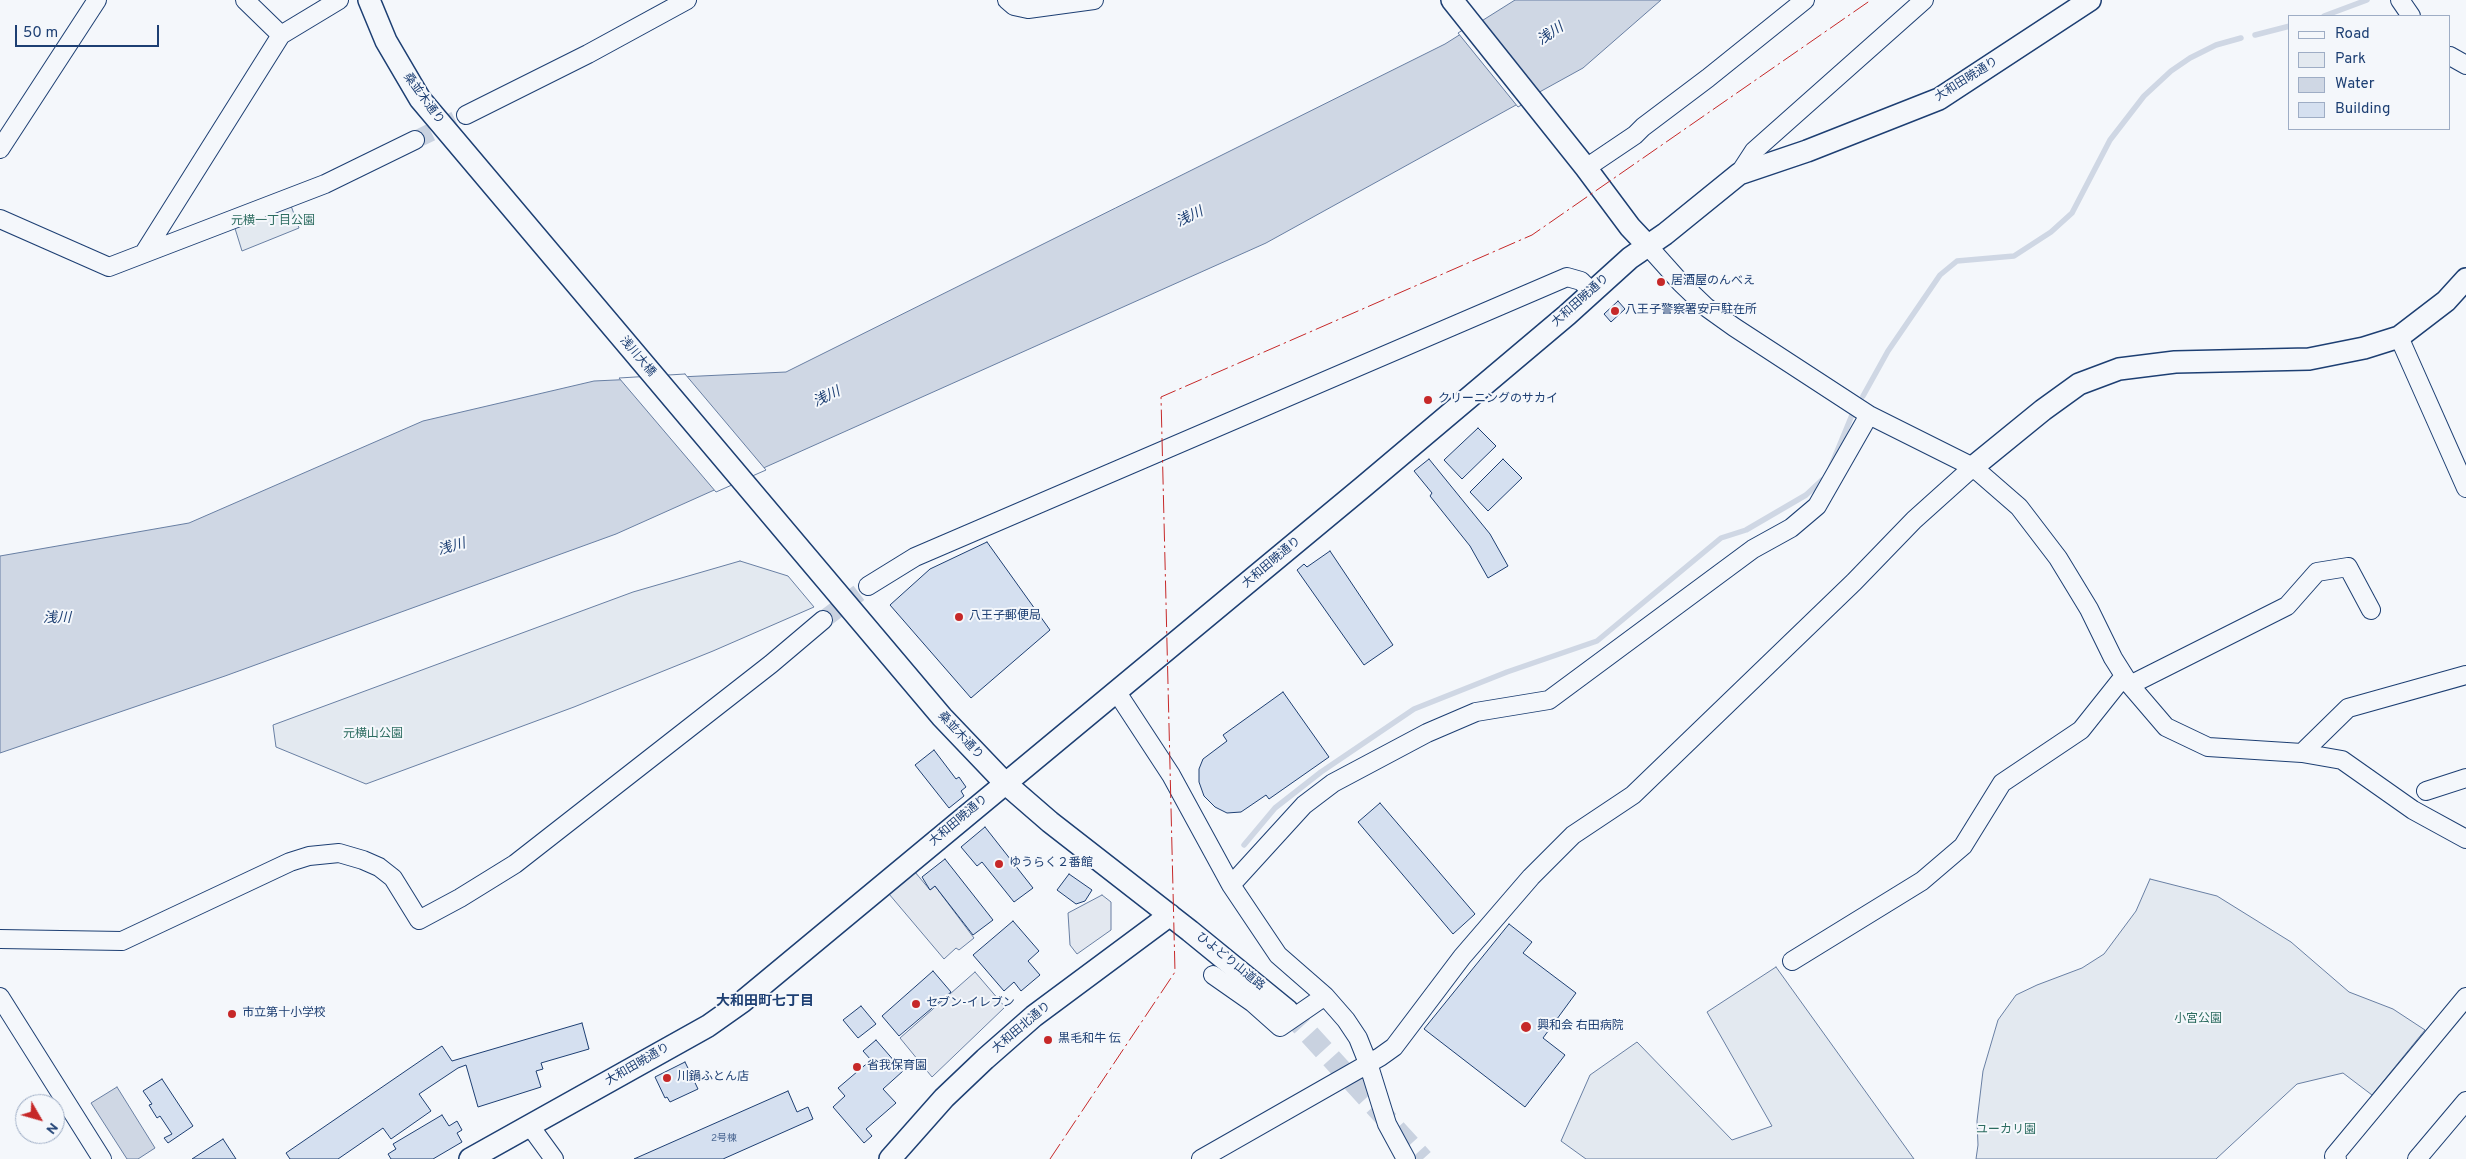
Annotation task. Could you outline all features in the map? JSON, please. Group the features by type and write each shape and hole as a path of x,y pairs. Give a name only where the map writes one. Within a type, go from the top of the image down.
{"street":[{"path":"0,149 97,0"},
{"path":"244,0 281,35"},
{"path":"144,253 281,35 339,0"},
{"name":"桑並木通り","path":"369,0 386,41 420,99 494,187"},
{"path":"466,115 588,54 662,6 687,0"},
{"path":"1007,0 1014,6 1028,8 1094,0"},
{"path":"1452,0 1581,162 1630,227 1681,283 1706,307 1869,414 1973,466 2019,507 2058,558 2089,609 2127,680 2166,727 2208,747 2302,753 2342,760 2413,810 2466,839"},
{"path":"1581,162 1635,135 1642,126 1716,73 1805,0"},
{"path":"1739,174 1754,151 1924,0"},
{"name":"大和田暁通り","path":"470,1159 708,1026 742,1002 1567,315 1591,291 1739,174 1807,151 1939,99 2090,0"},
{"path":"2400,0 2410,15"},
{"path":"2451,57 2466,65"},
{"path":"0,219 108,267 325,184 415,140"},
{"name":"浅川大橋","path":"494,187 780,527"},
{"path":"868,586 915,557 1567,277 1581,280 1591,291"},
{"path":"1201,1159 1394,1047 1462,957 1531,877 1573,835 1633,795 1833,602 1914,520 1973,466 2079,384 2119,369 2175,362 2309,359 2364,348 2399,337 2446,301 2466,279"},
{"path":"2399,337 2466,488"},
{"path":"1231,885 1304,805 1334,783 1427,733 1476,712 1549,700 1753,549 1791,528 1817,506 1869,414"},
{"name":"桑並木通り","path":"780,527 942,717 1005,782 1079,846 1170,915"},
{"path":"1792,960 1922,881 1963,846 2002,783 2080,730 2127,680 2287,606 2316,572 2348,567 2371,610"},
{"path":"0,939 122,941 290,862 309,856 339,853 379,867 393,878 419,920 460,898 515,864 771,664 822,620"},
{"path":"2302,753 2348,708 2466,675"},
{"path":"1116,691 1171,775 1231,885 1278,955 1325,996 1350,1026 1368,1063 1387,1124 1406,1159"},
{"path":"2426,791 2466,778"},
{"name":"ひよどり山道路","path":"1170,915 1288,1011"},
{"name":"大和田北通り","path":"890,1159 944,1098 1006,1040 1034,1016 1170,915"},
{"path":"1213,975 1253,1002 1280,1027 1325,996"},
{"path":"0,998 102,1159"},
{"path":"2337,1159 2334,1156 2465,1000"},
{"path":"2417,1159 2466,1101"},
{"path":"530,1126 554,1159"}],"green space":[{"name":"元横一丁目公園","path":"289,200 299,228 242,251 233,222"},
{"name":"元横山公園","path":"740,561 788,576 814,607 713,651 574,707 366,784 276,747 273,725 633,592"},
{"name":"小宮公園","path":"2150,879 2217,896 2291,942 2349,992 2393,1009 2425,1030 2372,1095 2343,1073 2297,1084 2216,1159 1976,1159 1978,1145 1977,1121 1983,1071 1998,1020 2016,995 2082,968 2104,954 2136,911"},
{"path":"1776,967 1914,1159 1586,1159 1561,1141 1590,1075 1637,1042 1732,1140 1772,1126 1707,1012"}],"shaded area":[{"path":"915,872 930,890 935,886 974,938 959,950 956,948 944,959 889,894"},
{"path":"1102,895 1111,902 1111,930 1077,954 1070,945 1068,913"},
{"path":"975,972 1005,1007 932,1077 900,1038"}],"water":[{"name":"浅川","path":"1515,0 1661,0 1583,68 1266,243 616,534 225,676 0,753 0,556 189,523 423,421 594,381 786,372 1445,44"},
{"path":"117,1087 155,1148 138,1159 127,1159 91,1103"}],"pier":[{"path":"1480,19 1541,94 1518,107 1458,33"},
{"path":"685,374 766,470 716,492 619,378"}],"building":[{"name":"八王子警察署安戸駐在所","path":"1618,301 1625,309 1611,322 1604,314"},
{"path":"1478,428 1496,446 1462,479 1444,460"},
{"path":"1429,459 1490,534 1508,566 1488,578 1470,546 1430,496 1432,493 1414,471"},
{"path":"1503,459 1522,478 1488,511 1470,492"},
{"path":"987,542 1050,630 971,698 890,605 930,569"},
{"path":"1330,551 1393,645 1364,665 1297,570 1304,564 1307,567"},
{"path":"1283,692 1329,757 1269,799 1266,795 1241,812 1227,813 1215,807 1204,796 1199,782 1199,769 1203,759 1227,741 1223,735"},
{"path":"934,750 956,779 959,777 966,787 961,791 964,796 949,808 915,765"},
{"path":"1380,803 1475,914 1453,934 1358,822"},
{"name":"ゆうらく２番館","path":"985,827 1033,888 1014,902 982,862 977,866 961,847"},
{"path":"945,859 993,920 973,935 935,886 930,890 922,877"},
{"path":"1069,874 1092,890 1085,901 1076,904 1057,890"},
{"path":"1013,921 1039,951 1028,961 1040,975 1021,991 1014,982 1004,991 973,955"},
{"path":"1509,924 1532,942 1523,953 1576,993 1543,1038 1565,1055 1525,1107 1424,1029"},
{"name":"セブン-イレブン","path":"933,971 951,992 899,1036 882,1016"},
{"path":"861,1006 876,1024 858,1038 843,1020"},
{"path":"582,1023 589,1049 541,1063 543,1069 536,1071 541,1087 478,1107 466,1065 458,1068 419,1094 431,1111 391,1139 383,1128 338,1159 290,1159 286,1153 442,1046 452,1061"},
{"path":"876,1040 903,1071 883,1089 896,1103 866,1129 872,1136 864,1143 833,1107 845,1096 838,1088 871,1060 863,1051"},
{"path":"685,1062 698,1089 670,1102 667,1097 665,1098 655,1077"},
{"path":"162,1079 193,1126 168,1143 164,1138 172,1134 160,1116 157,1118 149,1105 152,1104 143,1091"},
{"path":"788,1091 797,1112 808,1107 813,1119 723,1159 634,1159"},
{"path":"442,1115 449,1126 457,1121 462,1130 457,1133 462,1142 433,1159 391,1159 388,1154 396,1149 393,1144"},
{"path":"223,1139 236,1159 192,1159"}],"waterway":[{"path":"2327,15 2367,0"},
{"path":"2255,35 2288,27"},
{"path":"1863,396 1888,351 1940,275 1957,261 2014,256 2051,232 2072,213 2110,140 2144,96 2171,71 2190,58 2216,45 2241,38"},
{"path":"1831,466 1852,415"},
{"path":"1244,845 1275,808 1321,772 1414,709 1507,672 1597,641 1721,538 1746,530 1806,495 1822,480"}],"tunnel":[{"path":"415,140 466,115"},
{"path":"823,620 868,586"},
{"path":"1288,1011 1423,1159"}],"power":[{"path":"1050,1159 1175,972 1161,397 1532,235 1871,0"}],"place":[{"name":"居酒屋のんべえ","path":"1661,282"},
{"name":"八王子警察署安戸駐在所","path":"1615,311"},
{"name":"クリーニングのサカイ","path":"1428,400"},
{"name":"八王子郵便局","path":"959,617"},
{"name":"ゆうらく２番館","path":"999,864"},
{"name":"セブン-イレブン","path":"916,1004"},
{"name":"市立第十小学校","path":"232,1014"},
{"name":"興和会 右田病院","path":"1526,1027"},
{"name":"黒毛和牛 伝","path":"1048,1040"},
{"name":"省我保育園","path":"857,1067"},
{"name":"川鍋ふとん店","path":"667,1078"}],"district":[{"name":"大和田町七丁目","path":"765,1002"}],"park label":[{"name":"ユーカリ園","path":"2006,1131"}]}
